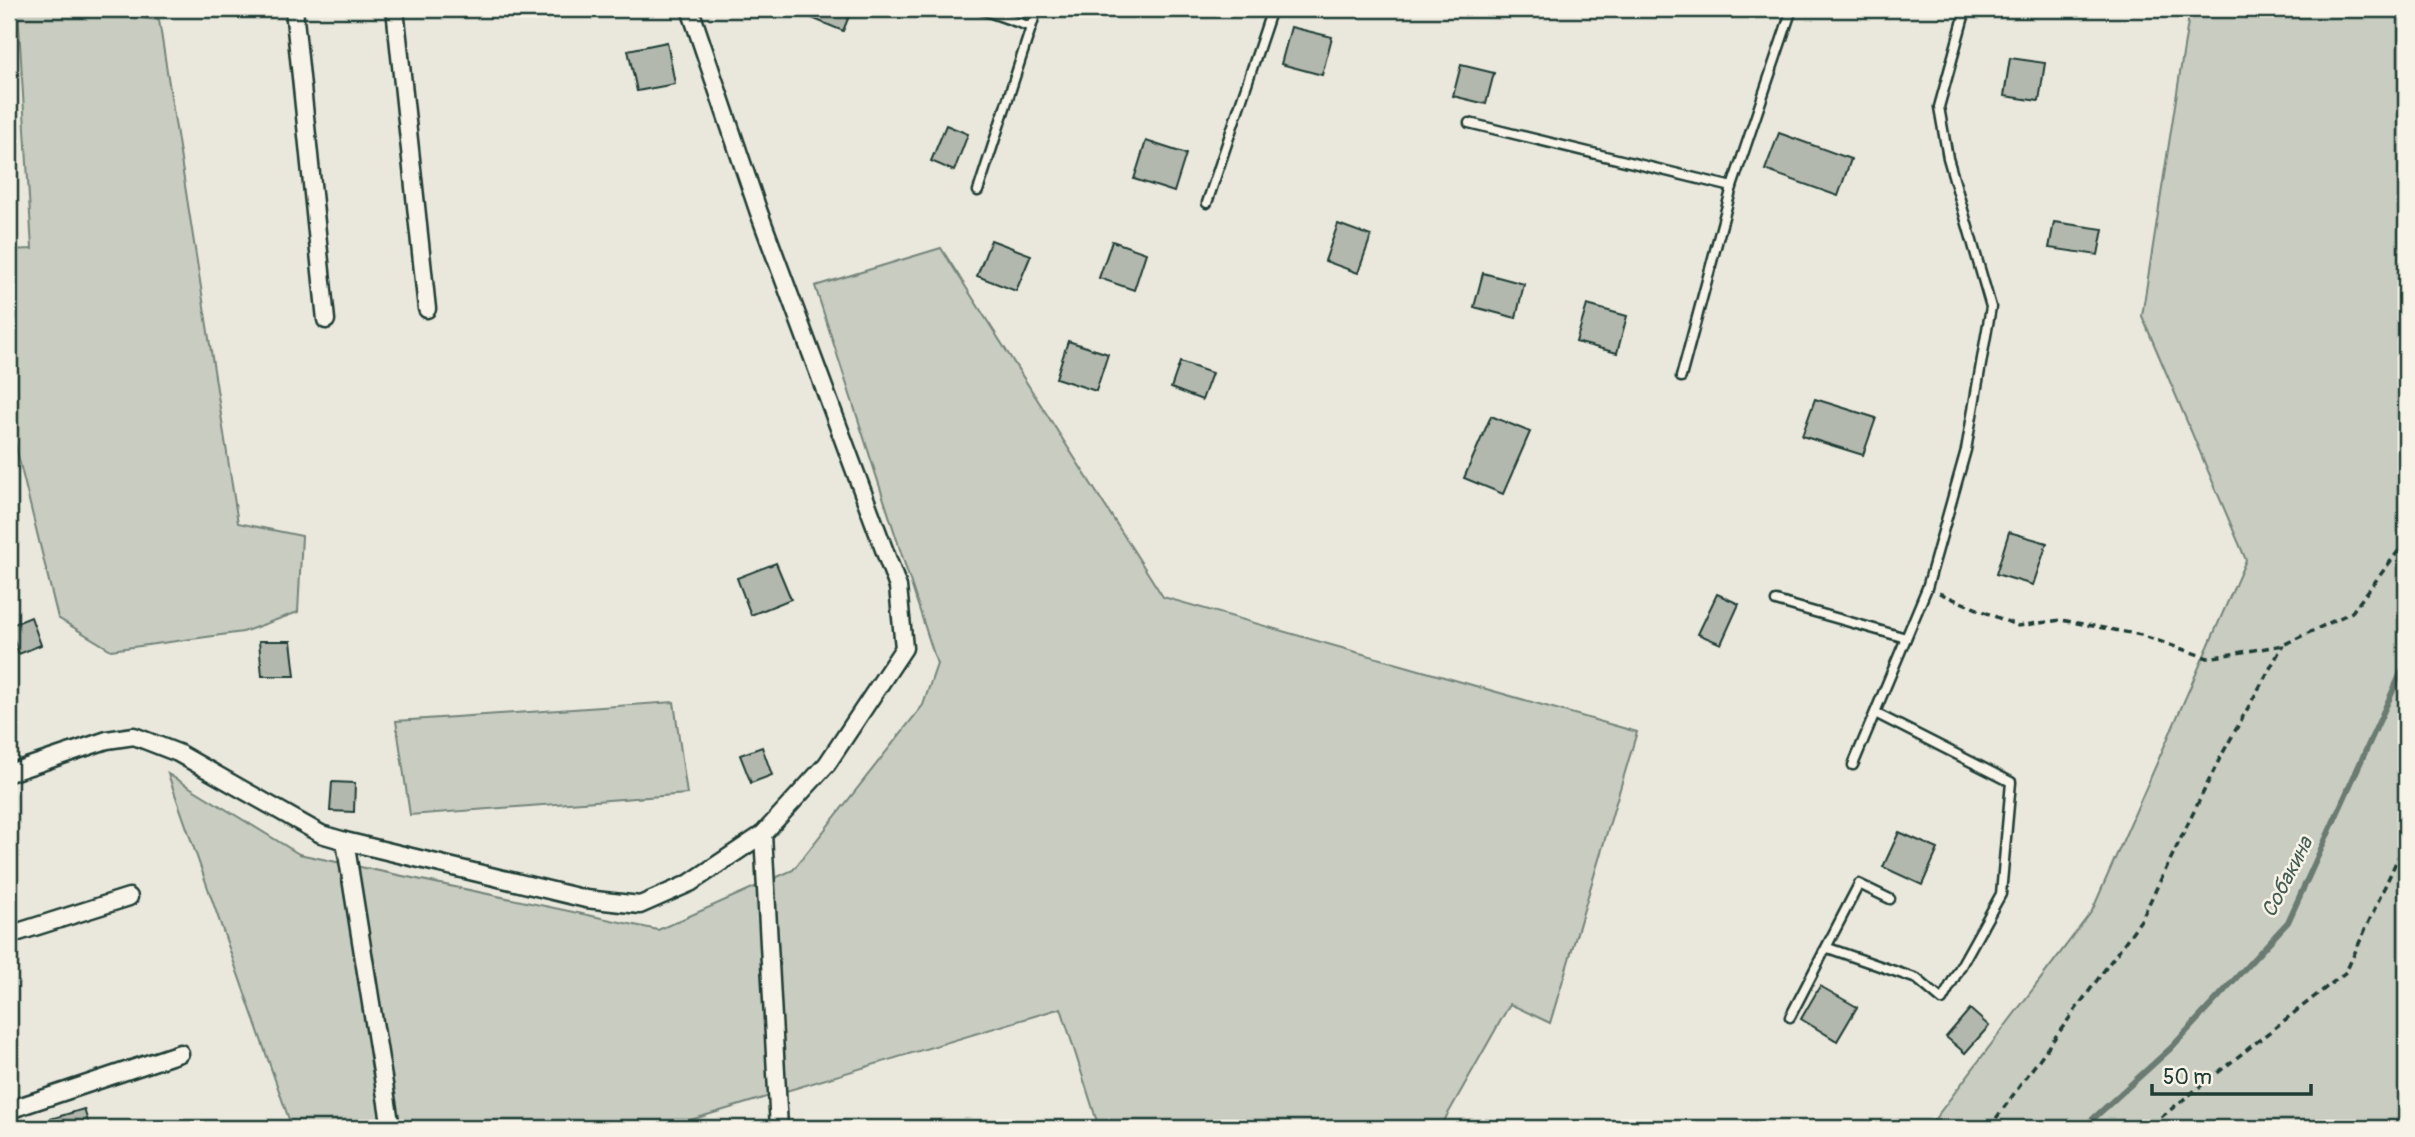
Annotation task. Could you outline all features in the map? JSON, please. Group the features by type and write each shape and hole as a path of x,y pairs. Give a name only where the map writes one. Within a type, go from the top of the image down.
{"street":[{"path":"294,9 326,320"},
{"path":"395,9 427,309"},
{"path":"9,773 107,740 134,736 178,753 321,834 586,899 640,905 690,883 762,834 827,764 904,648 898,587 758,209 690,9"},
{"path":"762,834 779,1128"},
{"path":"345,841 391,1128"},
{"path":"9,935 129,897"},
{"path":"9,1110 180,1053"}],"lane":[{"path":"980,9 1031,27"},
{"path":"978,191 1037,9"},
{"path":"1207,203 1272,9"},
{"path":"1681,377 1732,187 1792,9"},
{"path":"1853,765 1927,588 1966,450 1992,307 1948,158 1939,107 1966,9"},
{"path":"1469,123 1732,187"},
{"path":"1776,601 1906,638"},
{"path":"1828,948 1917,979 1942,1000 2001,894 2011,782 1875,713"},
{"path":"1790,1017 1859,884 1890,899"}],"path":[{"path":"1927,588 2018,626 2061,620 2141,635 2208,658 2283,645 2352,612 2406,541"},
{"path":"1989,1128 2141,920 2220,758 2283,645"},
{"path":"2140,1128 2151,1125 2346,972 2406,840"}],"shaded area":[{"path":"18,9 57,9 159,20 238,523 302,536 298,612 243,632 111,650 58,618 9,419 9,250 32,249"},
{"path":"2190,9 2406,9 2406,1128 1928,1128 2092,911 2246,560 2142,316"},
{"path":"941,248 1163,597 1637,732 1550,1023 1510,1004 1440,1128 1099,1128 1061,1008 664,1128 292,1128 168,774 299,854 658,930 793,870 923,705 937,664 815,286"},
{"path":"674,702 687,794 410,815 396,721"}],"building":[{"path":"790,9 852,9 843,31"},
{"path":"1291,27 1332,37 1322,75 1281,64"},
{"path":"667,42 675,84 637,91 628,50"},
{"path":"2010,58 2045,63 2039,101 2004,96"},
{"path":"1461,65 1494,73 1486,104 1453,96"},
{"path":"946,125 968,134 954,171 931,161"},
{"path":"1779,133 1851,159 1838,196 1765,170"},
{"path":"1146,141 1186,154 1174,192 1134,179"},
{"path":"2054,222 2103,229 2098,255 2049,248"},
{"path":"1338,224 1371,236 1358,273 1325,261"},
{"path":"991,240 1031,255 1016,291 977,276"},
{"path":"1112,241 1146,253 1134,290 1099,278"},
{"path":"1483,273 1524,284 1516,318 1474,307"},
{"path":"1587,305 1627,316 1617,353 1576,342"},
{"path":"1068,341 1108,354 1096,391 1056,378"},
{"path":"1180,362 1212,373 1202,400 1171,388"},
{"path":"1815,399 1876,418 1863,455 1802,436"},
{"path":"1491,416 1530,432 1503,494 1464,478"},
{"path":"2009,532 2047,543 2033,585 1996,574"},
{"path":"776,563 791,599 751,615 737,578"},
{"path":"1717,594 1739,604 1721,644 1698,634"},
{"path":"31,617 41,645 19,654 9,626"},
{"path":"259,641 291,641 295,676 262,676"},
{"path":"762,747 772,775 751,783 740,755"},
{"path":"332,782 355,783 354,812 330,811"},
{"path":"1899,832 1938,849 1922,885 1883,867"},
{"path":"1820,986 1857,1007 1837,1041 1801,1019"},
{"path":"1970,1009 1989,1026 1965,1053 1946,1037"},
{"path":"84,1109 90,1128 35,1128 34,1124"}],"waterway":[{"name":"Собакина","path":"2083,1128 2171,1048 2288,922 2406,662"}]}
